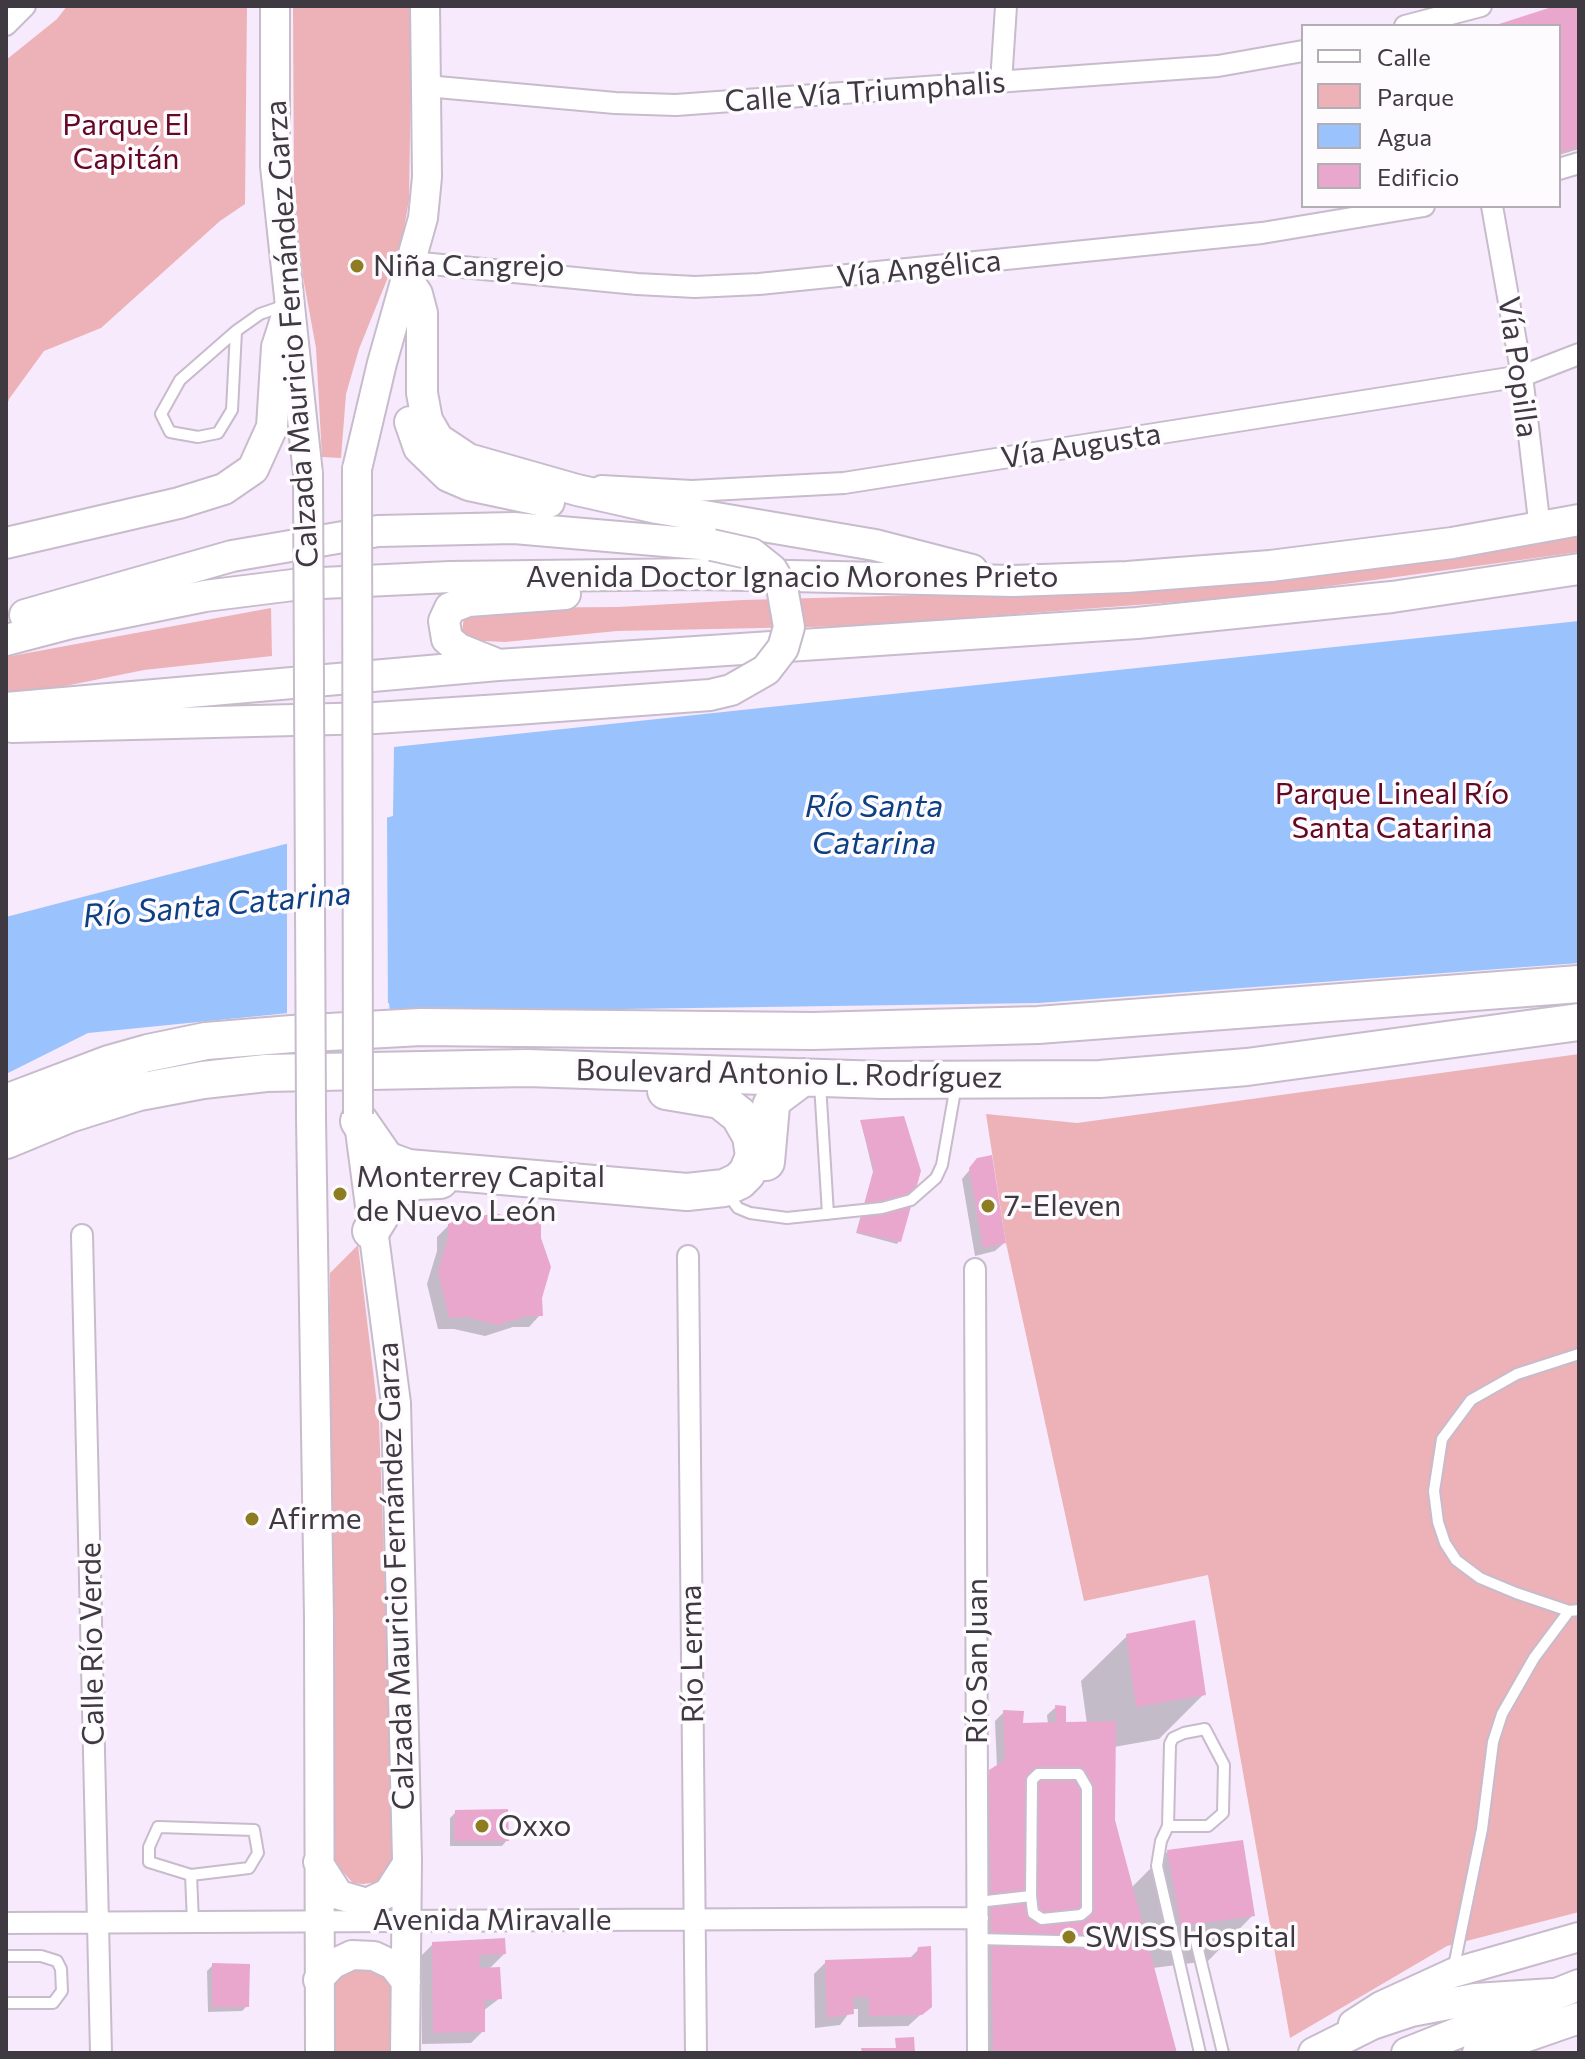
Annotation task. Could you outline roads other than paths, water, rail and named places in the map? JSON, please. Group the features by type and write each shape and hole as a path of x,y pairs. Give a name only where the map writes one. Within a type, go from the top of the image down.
{"highway":[{"name":"Boulevard Antonio L. Rodríguez","path":"6,1103 109,1064 148,1053 206,1041 262,1036 421,1027 813,1031 1038,1025 1579,984"},
{"name":"Boulevard Antonio L. Rodríguez","path":"6,1140 83,1109 139,1092 203,1080 369,1069 527,1068 957,1079 1180,1075 1579,1022"},
{"path":"527,1068 601,1085 698,1094 720,1100 739,1115 753,1147 747,1173 727,1195"},
{"path":"371,1231 389,1198 415,1181 469,1181 691,1206 751,1188 763,1170 769,1148 769,1115 775,1098 811,1077"},
{"path":"358,1117 386,1160 408,1168 727,1195"}],"main road":[{"name":"Calzada Mauricio Fernández Garza","path":"275,6 275,166 308,474 320,2053"},
{"name":"Calzada Mauricio Fernández Garza","path":"405,2053 406,1863 396,1403 358,1117 357,469 367,420 423,218 427,177 425,6"},
{"path":"409,271 420,302 424,411 438,439 468,459 577,490 788,533 875,545 1013,581"},
{"path":"6,543 179,503 224,489 253,469 272,427 277,347 288,308"},
{"path":"421,338 411,374 409,414 412,432 431,463 469,485 677,529 712,545"},
{"name":"Avenida Doctor Ignacio Morones Prieto","path":"6,640 71,623 190,599 301,584 450,577 702,574 1013,581 1127,577 1270,566 1540,529 1579,520"},
{"path":"6,624 97,592 232,556 334,537 436,527 588,532 712,545 752,554 772,570 782,587 789,627 783,648 766,670 731,690 710,695 375,718 6,727"},
{"name":"Avenida Doctor Ignacio Morones Prieto","path":"6,708 498,665 1137,623 1392,597 1579,569"},
{"path":"498,665 451,643 444,628 450,608 468,601 622,589 702,574"},
{"path":"318,1861 339,1895 367,1903 388,1893 406,1863"},
{"path":"1311,2053 1381,2006 1453,1973 1579,1937"},
{"path":"318,1980 333,1964 352,1955 374,1956 393,1965 406,1982"},
{"path":"1311,2053 1372,2024 1411,2011 1475,1999 1566,1990"},
{"path":"1407,2053 1566,1990"},
{"path":"1478,2053 1579,2018"}],"street":[{"path":"6,25 25,6"},
{"path":"1001,83 1006,6"},
{"path":"1414,24 1470,12"},
{"name":"Calle Vía Triumphalis","path":"426,86 615,103 676,105 1218,66 1301,51"},
{"name":"Vía Angélica","path":"409,271 695,287 759,284 1262,233 1412,208"},
{"name":"Vía Popilla","path":"1492,208 1522,376 1540,529"},
{"name":"Vía Augusta","path":"577,490 626,486 727,490 844,483 1522,376 1579,354"},
{"name":"Calle Río Verde","path":"82,1235 101,2053"},
{"name":"Río Lerma","path":"688,1256 696,2053"},
{"name":"Río San Juan","path":"975,1269 978,2053"},
{"name":"Avenida Miravalle","path":"6,1923 695,1919 978,1910"}],"lane":[{"path":"236,331 232,410 218,433 198,437 170,432 161,414 174,390 236,331 260,314 288,308"},
{"path":"811,1077 828,1214"},
{"path":"727,1195 750,1213 769,1217 882,1208 911,1200 936,1178 942,1165 957,1079"},
{"path":"1453,1973 1482,1829 1493,1742 1502,1714 1534,1658 1574,1610 1480,1578 1456,1560 1445,1543 1438,1522 1434,1491 1442,1439 1471,1400 1517,1374 1579,1354"},
{"path":"1168,1826 1208,1826 1223,1813 1224,1765 1205,1729 1184,1733 1170,1744 1168,1826 1157,1855 1158,1880 1200,2053"},
{"path":"1038,1774 1079,1774 1087,1788 1087,1910 1081,1915 1042,1919 1033,1913 1031,1896 1032,1780 1038,1774"},
{"path":"158,1827 254,1830 258,1853 249,1868 191,1875 149,1862 149,1847 158,1827"},
{"path":"191,1875 193,1922"},
{"path":"978,1910 1031,1896"},
{"path":"1195,1937 1223,2053"},
{"path":"978,1939 1099,1942"},
{"path":"6,1956 41,1956 57,1961 61,1969 62,1991 53,2003 6,2003"},
{"path":"1194,2024 1213,2020"}],"water":[{"name":"Río Santa Catarina","path":"1579,621 1579,963 1039,1003 390,1012 389,1003 88,1033 6,1074 6,917 393,816 394,747"}],"place":[{"name":"Niña Cangrejo","path":"357,266"},
{"name":"Monterrey Capital de Nuevo León","path":"340,1194"},
{"name":"7-Eleven","path":"988,1206"},
{"name":"Afirme","path":"252,1519"},
{"name":"Oxxo","path":"482,1826"},
{"name":"SWISS Hospital","path":"1069,1937"}],"park label":[{"name":"Parque El Capitán","path":"126,142"},
{"name":"Parque Lineal Río Santa Catarina","path":"1392,811"}]}
